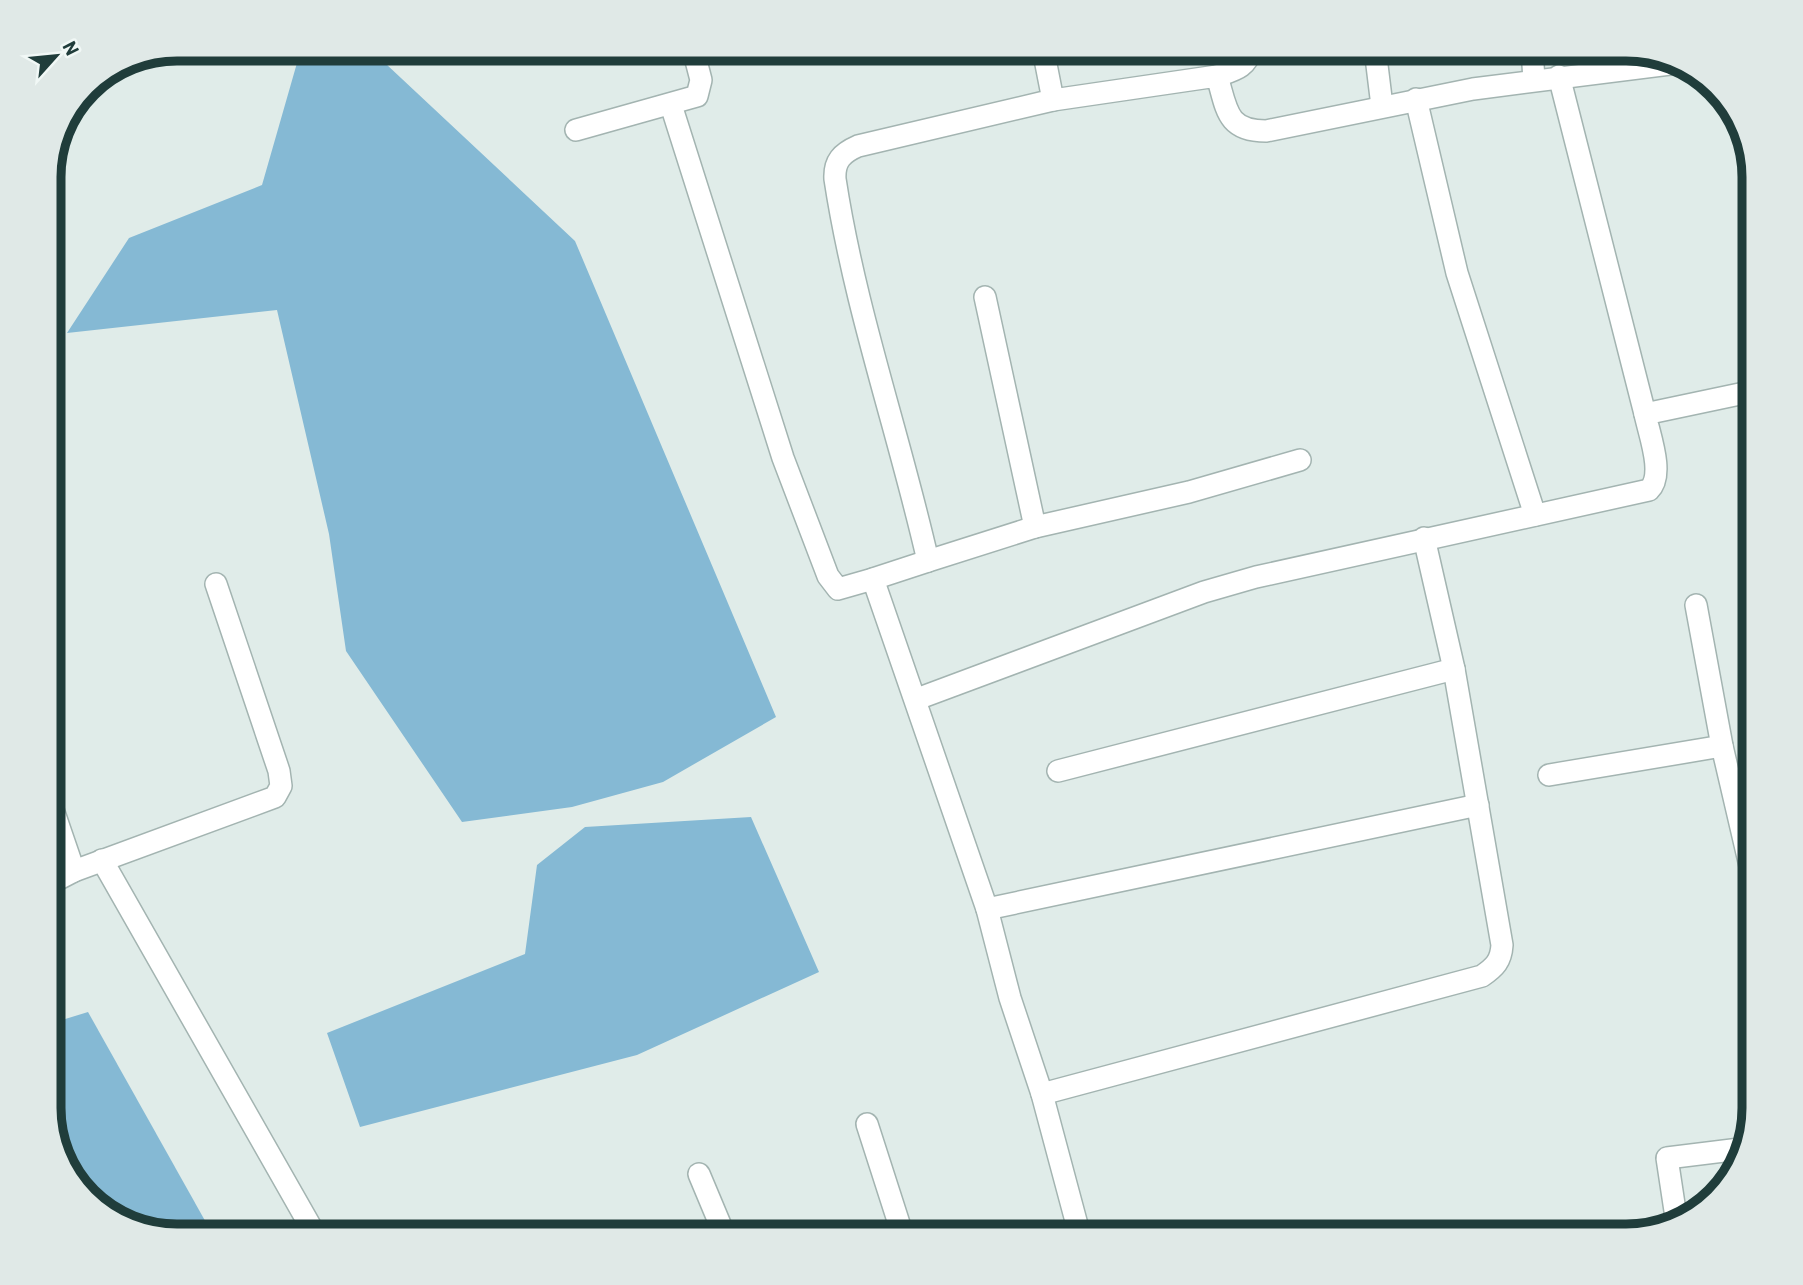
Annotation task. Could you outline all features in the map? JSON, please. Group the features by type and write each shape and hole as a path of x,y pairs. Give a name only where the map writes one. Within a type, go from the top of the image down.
{"street":[{"path":"576,130 690,100 701,88 695,61"},
{"path":"1045,61 1053,100"},
{"path":"928,561 913,497 864,325 839,209 834,169 840,157 858,146 1053,100 1217,76 1243,66 1247,61"},
{"path":"1376,61 1382,106"},
{"path":"1533,61 1534,80"},
{"path":"1217,76 1230,118 1248,131 1266,131 1416,99 1559,76 1656,65"},
{"path":"916,699 1204,592 1290,567 1648,490 1653,486 1656,471 1645,414 1559,76"},
{"path":"1416,99 1457,273 1535,515"},
{"path":"671,105 783,458 828,576 838,589 1035,527 1189,492 1300,460"},
{"path":"985,297 1035,527"},
{"path":"1645,414 1742,394"},
{"path":"1042,1094 1482,976 1495,967 1501,958 1502,945 1454,669 1424,538"},
{"path":"873,579 987,909 1010,998 1042,1094 1077,1224"},
{"path":"61,878 102,860 275,797 281,786 279,771 216,584"},
{"path":"1696,605 1722,746 1742,832"},
{"path":"1058,771 1454,669"},
{"path":"1549,775 1722,746"},
{"path":"987,909 1478,805"},
{"path":"61,833 74,871"},
{"path":"102,860 309,1224"},
{"path":"867,1124 899,1224"},
{"path":"1676,1212 1667,1158 1734,1150"},
{"path":"699,1174 720,1224"}],"water":[{"path":"298,61 383,61 575,241 776,717 663,782 572,807 462,822 346,651 329,534 277,310 67,333 129,238 262,185"},
{"path":"751,817 819,972 637,1055 360,1127 327,1033 525,954 537,865 585,827"},
{"path":"88,1012 207,1224 162,1223 140,1218 107,1200 81,1172 65,1138 61,1115 61,1020"}]}
